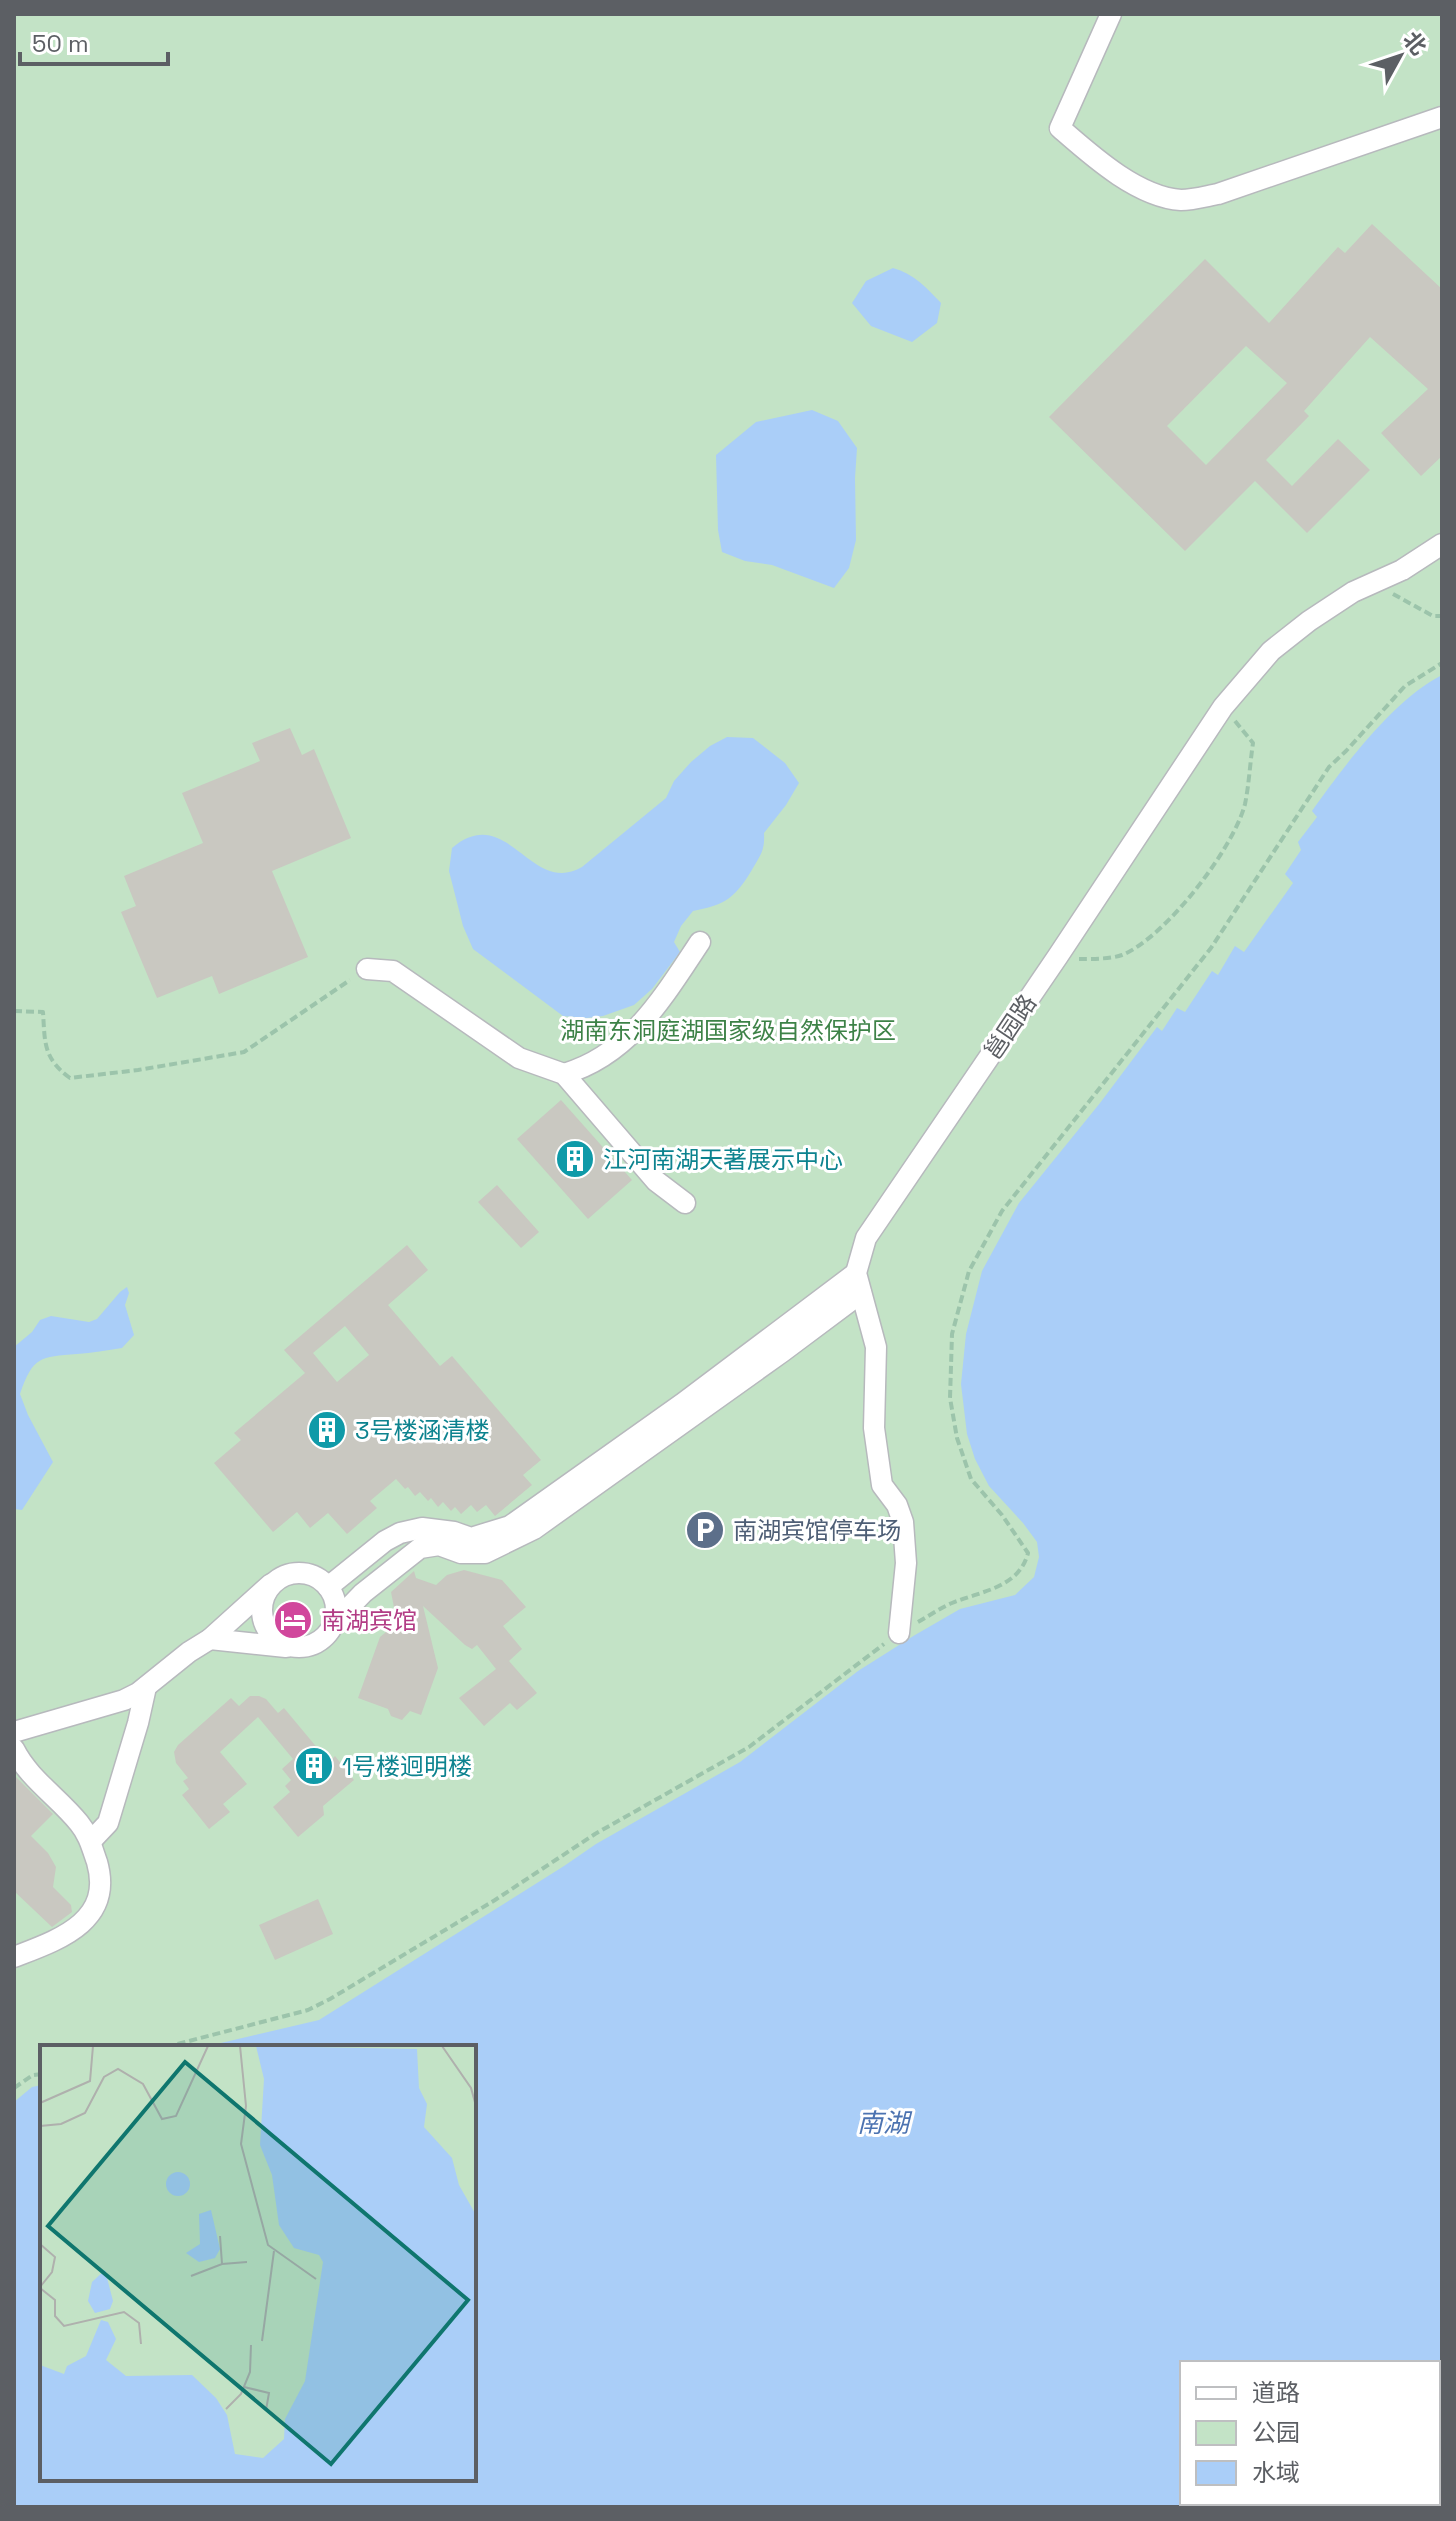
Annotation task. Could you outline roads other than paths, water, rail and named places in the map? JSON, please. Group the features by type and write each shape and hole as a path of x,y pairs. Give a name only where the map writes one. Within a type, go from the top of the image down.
{"street":[{"path":"1111,14 1060,128 1086,151 1140,189 1181,200 1218,194 1442,117"},
{"name":"邕园路","path":"899,1633 906,1563 903,1522 897,1505 882,1485 874,1428 876,1347 858,1283 866,1238 1223,707 1271,651 1309,621 1353,592 1402,570 1442,544"},
{"path":"564,1074 584,1068 610,1054 633,1034 671,986 700,942"},
{"path":"367,969 393,971 519,1058 564,1074 656,1181 685,1203"},
{"path":"328,1587 373,1549 400,1533 422,1528 454,1532 471,1538 510,1526 858,1283"},
{"path":"210,1639 309,1647 320,1641 363,1593 420,1548 439,1545 461,1553 485,1553 534,1529 782,1352 858,1283"},
{"path":"14,1957 70,1933 94,1908 99,1890 99,1869 91,1841 80,1824 23,1766 15,1740 124,1700 146,1687 210,1639 281,1577 306,1573 319,1578 334,1598 334,1623"},
{"path":"271,1584 264,1595 262,1621 276,1640 298,1648"},
{"path":"91,1841 108,1823 146,1687"}],"water":[{"path":"893,268 913,277 941,303 937,323 912,342 871,326 852,303 866,281"},
{"path":"812,410 838,421 857,448 856,540 849,568 834,588 772,565 745,561 722,552 718,530 716,455 756,422"},
{"name":"南湖","path":"1442,675 1442,2507 14,2507 14,2102 32,2087 40,2085 40,2481 476,2481 476,2045 213,2045 319,2020 596,1844 740,1762 858,1671 915,1635 960,1609 1015,1595 1034,1577 1039,1557 1037,1542 989,1486 967,1434 961,1384 966,1334 982,1271 1019,1203 1157,1027 1162,1031 1177,1008 1185,1012 1212,971 1218,975 1235,946 1244,952 1293,883 1285,874 1301,850 1298,842 1317,817 1312,811 1371,736 1406,700"},
{"path":"727,737 753,738 785,763 799,783 764,833 762,852 741,886 722,902 693,911 674,942 680,952 652,989 634,1005 603,1016 563,1016 473,949 463,926 449,871 452,848 472,837 489,835 504,841 548,870 564,873 582,867 666,798 674,781 691,762"},
{"path":"127,1287 129,1293 125,1305 134,1335 122,1348 46,1358 29,1372 20,1394 53,1462 22,1510 14,1509 14,1347 32,1332 40,1320 51,1316 89,1322 97,1319"}],"place":[{"name":"江河南湖天著展示中心","path":"575,1159"},
{"name":"3号楼涵清楼","path":"327,1430"},
{"name":"南湖宾馆停车场","path":"705,1530"},
{"name":"南湖宾馆","path":"293,1620"},
{"name":"1号楼迥明楼","path":"314,1766"}],"park label":[{"name":"湖南东洞庭湖国家级自然保护区","path":"728,1030"}]}
